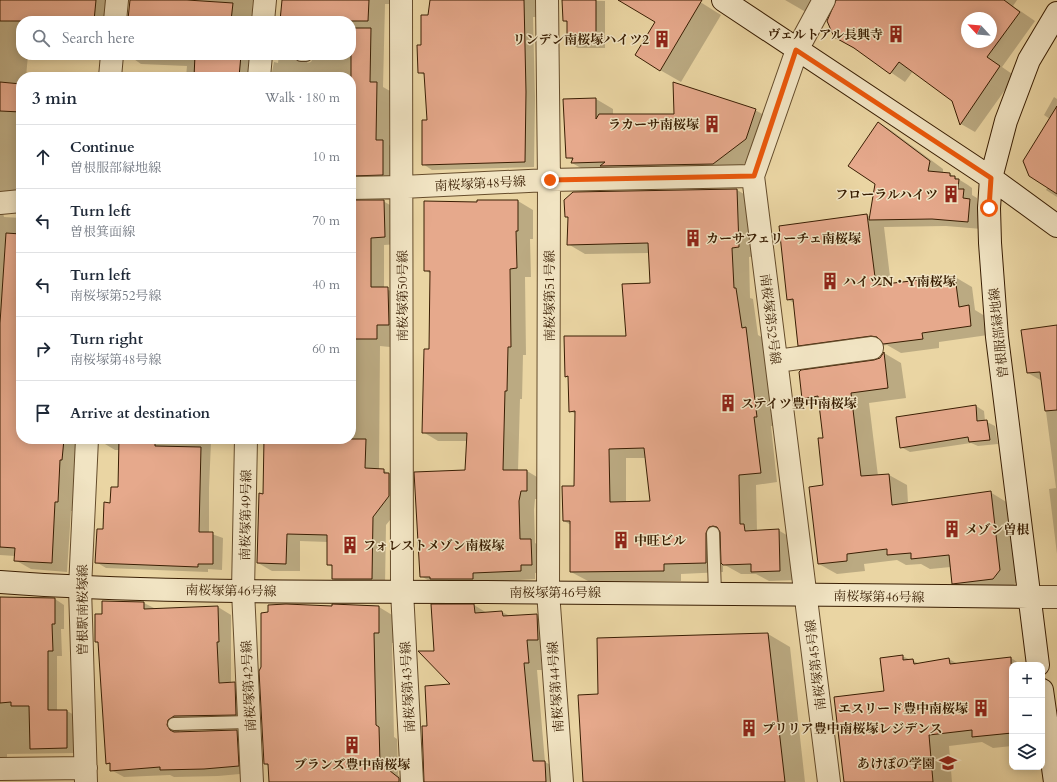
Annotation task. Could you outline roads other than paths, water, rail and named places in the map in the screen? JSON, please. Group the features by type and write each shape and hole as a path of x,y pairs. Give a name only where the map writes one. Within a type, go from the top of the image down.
{"street":[{"path":"115,16 117,0"},
{"path":"263,16 265,0"},
{"name":"南桜塚第50号線","path":"401,0 402,591"},
{"name":"南桜塚第51号線","path":"547,0 550,180 548,592"},
{"name":"南桜塚第52号線","path":"806,595 754,176 796,50 824,0"},
{"path":"731,2 796,50 991,178 1057,226"},
{"name":"曽根服部緑地線","path":"1038,662 998,337 990,243 991,178 1006,121 1029,60 1057,13"},
{"path":"110,72 112,60"},
{"path":"259,72 261,60"},
{"name":"南桜塚第48号線","path":"356,188 550,180 754,176"},
{"path":"0,203 16,201"},
{"path":"777,361 872,348"},
{"name":"曽根駅南桜塚線","path":"86,775 80,588 87,444"},
{"name":"南桜塚第49号線","path":"243,591 246,444"},
{"name":"南桜塚第46号線","path":"0,582 80,588 243,591 548,592 1057,598"},
{"name":"南桜塚第42号線","path":"243,591 252,782"},
{"name":"南桜塚第43号線","path":"402,591 412,782"},
{"name":"南桜塚第44号線","path":"548,592 562,782"},
{"name":"南桜塚第45号線","path":"806,595 829,782"},
{"path":"1043,698 1055,782"},
{"path":"0,769 86,775"}],"lane":[{"path":"713,533 715,594"},
{"path":"174,724 249,722"}],"place":[{"name":"ヴェルトアル長興寺","path":"896,34"},
{"name":"リンデン南桜塚ハイツ2","path":"662,39"},
{"name":"ラカーサ南桜塚","path":"712,124"},
{"name":"フローラルハイツ","path":"951,194"},
{"name":"カーサフェリーチェ南桜塚","path":"693,238"},
{"name":"ハイツN・Y南桜塚","path":"830,281"},
{"name":"ステイツ豊中南桜塚","path":"728,403"},
{"name":"メゾン曽根","path":"952,529"},
{"name":"中旺ビル","path":"621,540"},
{"name":"フォレストメゾン南桜塚","path":"350,545"},
{"name":"エスリード豊中南桜塚","path":"981,708"},
{"name":"プリリア豊中南桜塚レジデンス","path":"749,728"},
{"name":"ブランズ豊中南桜塚","path":"352,745"},
{"name":"あけぼの学園","path":"948,763"}]}
